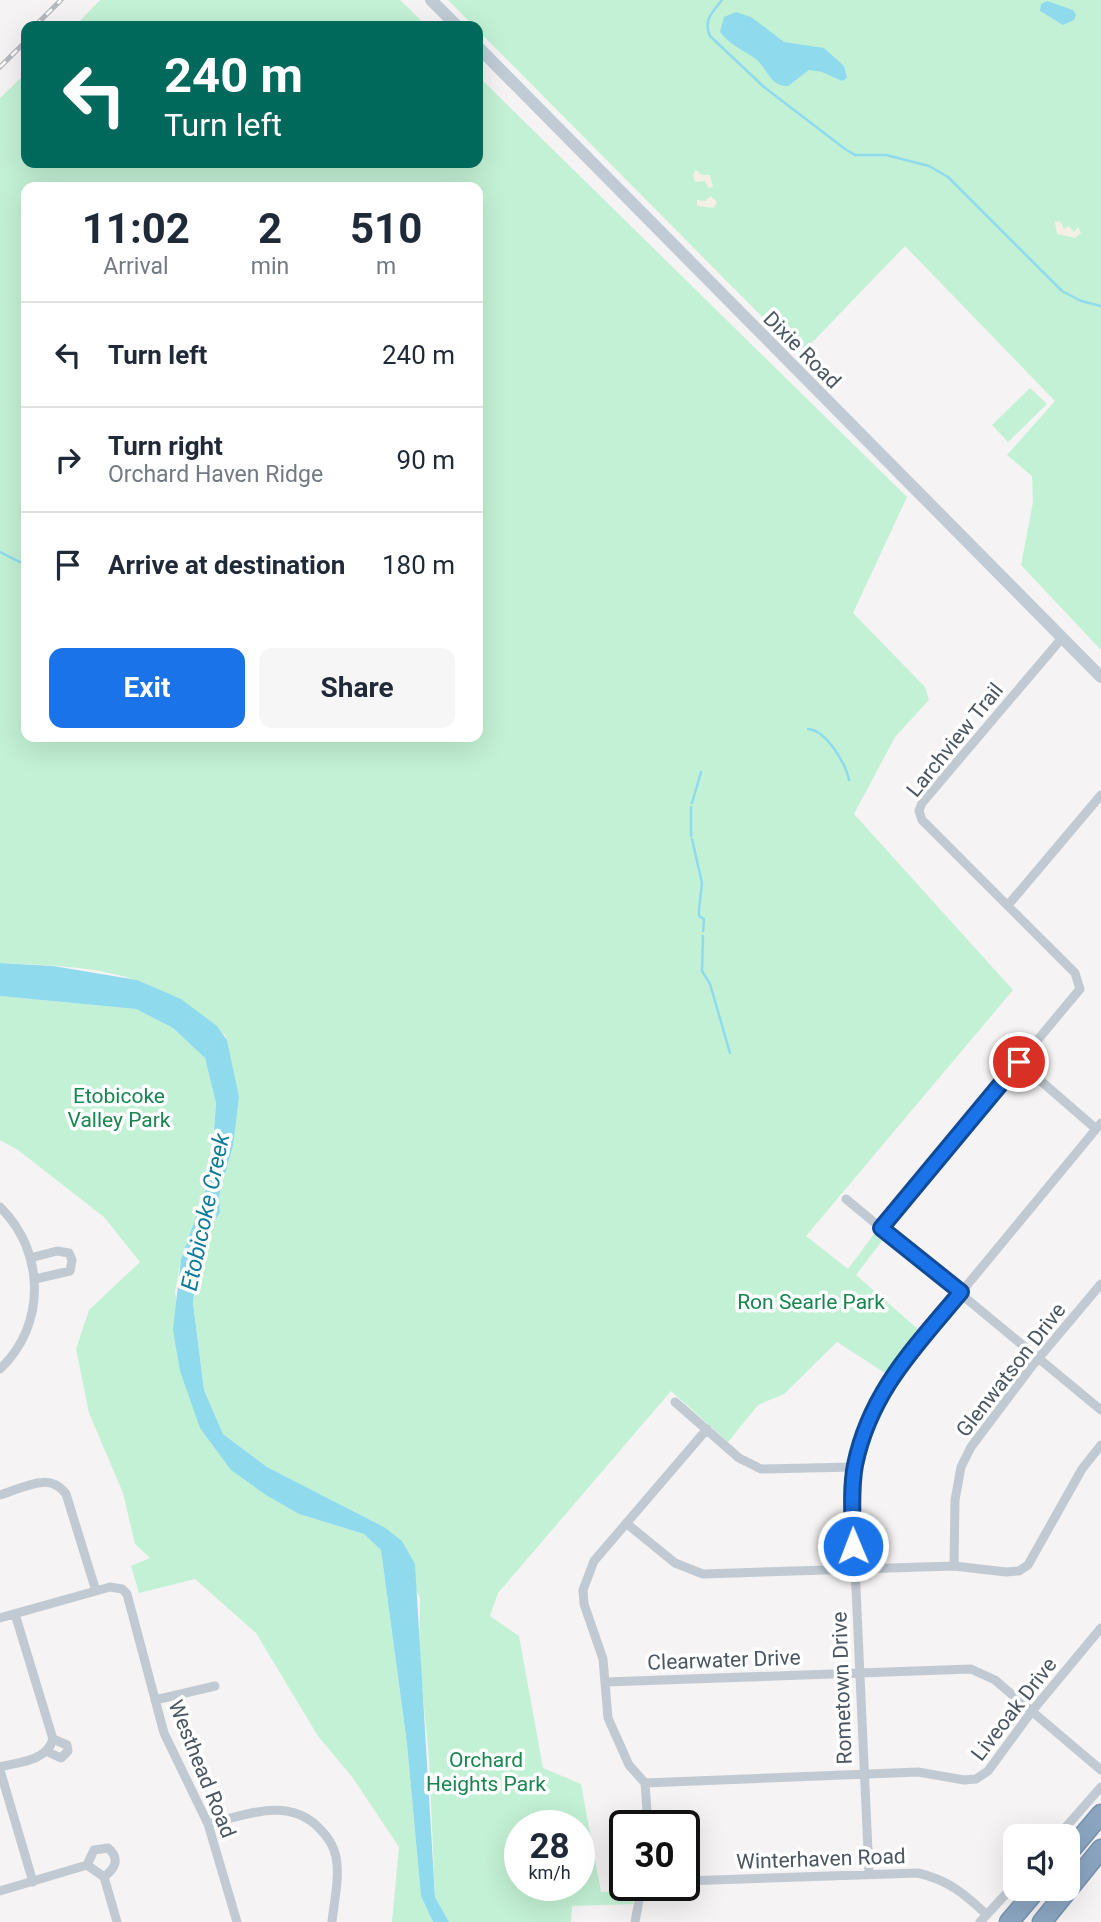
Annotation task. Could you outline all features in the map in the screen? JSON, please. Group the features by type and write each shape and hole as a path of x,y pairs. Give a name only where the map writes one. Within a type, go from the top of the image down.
{"highway":[{"path":"1080,1839 1101,1814"},
{"path":"1042,1922 1101,1849"},
{"path":"1009,1922 1027,1901"}],"main road":[{"path":"431,0 452,21"},
{"name":"Dixie Road","path":"483,52 1101,677"}],"street":[{"name":"Larchview Trail","path":"1019,1062 1076,995 1080,983 1075,973 1009,904 922,820 919,809 1062,638"},
{"path":"1009,904 1101,795"},
{"path":"881,1228 1019,1062 1098,1126"},
{"name":"Rometown Drive","path":"869,1873 854,1569 855,1467 870,1417 885,1386 1098,1126"},
{"path":"846,1199 1101,1410"},
{"path":"0,1207 9,1216 30,1258 35,1279 33,1318 25,1340 0,1369"},
{"path":"30,1258 57,1251 69,1253 72,1260 70,1271 35,1279"},
{"name":"Glenwatson Drive","path":"954,1566 955,1500 961,1467 979,1433 1101,1284"},
{"path":"675,1402 739,1458 761,1469 855,1467"},
{"path":"647,1810 645,1783 629,1765 612,1731 605,1703 603,1659 584,1604 583,1590 594,1561 707,1429"},
{"path":"626,1523 675,1563 703,1574 954,1566 1006,1573 1019,1571 1028,1565 1082,1469 1101,1445"},
{"path":"0,1495 50,1480 58,1483 66,1494 96,1591 0,1618"},
{"name":"Westhead Road","path":"96,1591 110,1587 122,1589 129,1600 155,1700 175,1760 208,1824 237,1922"},
{"path":"15,1614 53,1739 48,1752"},
{"name":"Liveoak Drive","path":"645,1783 924,1772 964,1780 976,1779 988,1771 1101,1628"},
{"name":"Clearwater Drive","path":"606,1682 971,1669 995,1680 1101,1770"},
{"path":"155,1700 215,1686"},
{"path":"33,1882 0,1769 48,1752 61,1758 68,1751 67,1745 53,1739"},
{"path":"1069,1824 1101,1787"},
{"path":"208,1824 271,1809 295,1813 312,1822 325,1834 336,1856 332,1922"},
{"path":"91,1867 94,1850 108,1848 114,1853 116,1862 113,1871 104,1877"},
{"path":"0,1891 91,1867"},
{"path":"91,1867 104,1877 117,1922"},
{"name":"Winterhaven Road","path":"700,1880 918,1873 941,1878 961,1890 984,1919"},
{"path":"984,1919 1003,1898"},
{"path":"635,1922 639,1901"}],"green space":[{"path":"100,0 400,0 422,21 80,21"},
{"path":"448,0 1101,0 1101,650 1021,565 1033,502 1032,476 1007,455 1055,401 905,246 800,355 483,35 483,21 469,21"},
{"path":"21,78 21,168 483,168 483,81 907,497 853,613 925,687 929,700 895,737 854,814 1013,990 806,1236 848,1269 877,1230 885,1237 856,1275 919,1330 885,1373 837,1342 784,1394 758,1405 728,1442 671,1391 498,1593 490,1616 519,1636 543,1768 581,1784 586,1810 504,1810 504,1901 595,1901 595,1860 601,1892 609,1892 609,1901 633,1901 633,1904 572,1906 571,1922 449,1922 435,1897 429,1758 419,1658 420,1598 384,1527 267,1467 223,1434 204,1390 193,1303 200,1238 220,1213 219,1196 233,1146 238,1097 225,1035 172,998 138,981 106,972 0,963 0,98"},
{"path":"1030,388 1047,404 1008,442 992,425"},
{"name":"Etobicoke Valley Park","path":"0,996 136,1009 173,1028 205,1058 216,1103 208,1183 181,1259 175,1292 200,1428 299,1514 364,1534 381,1550 407,1744 421,1896 433,1922 392,1922 399,1847 353,1778 318,1736 256,1633 195,1579 139,1593 131,1566 150,1558 135,1544 123,1493 89,1413 76,1349 89,1310 140,1262 104,1217 18,1150 0,1140"}],"sand":[{"path":"696,170 702,175 710,175 713,187 708,188 705,181 695,182 693,174"},
{"path":"711,196 717,202 714,208 697,206 697,200 705,201"},
{"path":"1060,221 1064,229 1069,226 1074,232 1078,227 1081,233 1075,238 1057,234 1055,222"}],"water":[{"path":"1047,1 1073,10 1076,15 1074,20 1063,25 1040,11 1041,4"},
{"path":"736,12 751,17 784,42 824,48 844,66 847,78 842,81 822,72 809,70 788,86 777,83 756,59 732,44 720,32 724,17"},
{"name":"Etobicoke Creek","path":"0,963 53,966 137,980 181,999 217,1026 227,1040 239,1097 233,1146 219,1196 220,1213 200,1238 193,1303 204,1390 223,1434 267,1467 384,1527 402,1541 415,1564 435,1897 449,1922 433,1922 421,1896 407,1744 381,1550 364,1534 299,1514 231,1470 200,1428 180,1371 173,1330 181,1259 208,1183 212,1155 216,1103 205,1058 173,1028 136,1009 0,996"}],"waterway":[{"path":"722,0 708,21 710,36 764,87 855,155 886,155 929,166 948,177 1062,291 1081,301 1101,306"},
{"path":"0,552 21,562"},
{"path":"808,729 828,741 844,765 849,780"},
{"path":"692,803 701,772"},
{"path":"691,807 691,836"},
{"path":"692,839 702,883 699,910"},
{"path":"699,912 699,916 704,919 703,931"},
{"path":"703,936 702,971 710,984 730,1053"}],"railway":[{"path":"40,21 61,0"},
{"path":"0,67 21,46"}],"route":[{"path":"853,1546 852,1502 855,1467 878,1397 961,1292 881,1228 1019,1062"}],"park label":[{"name":"Ron Searle Park","path":"811,1302"},
{"name":"Orchard Heights Park","path":"486,1772"}]}
